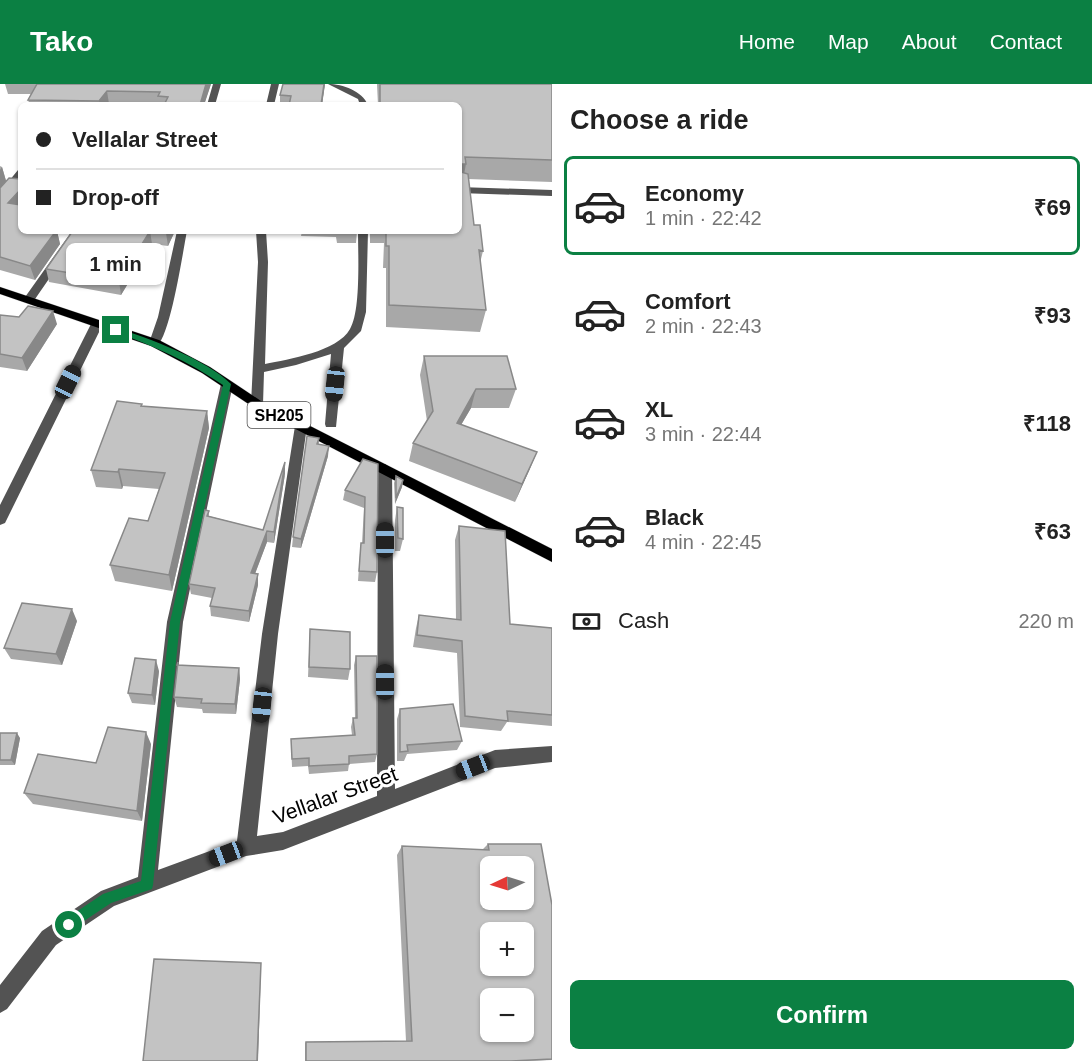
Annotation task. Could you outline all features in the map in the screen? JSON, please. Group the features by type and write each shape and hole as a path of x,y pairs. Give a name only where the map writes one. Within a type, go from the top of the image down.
{"main road":[{"name":"SH205","path":"0,290 155,343 206,370 257,404 552,556"}],"street":[{"path":"212,102 217,84"},
{"path":"271,102 274,84"},
{"path":"332,84 361,98 363,102"},
{"path":"0,198 18,176"},
{"path":"462,190 552,193"},
{"path":"29,300 75,234"},
{"path":"155,343 164,317 181,234"},
{"path":"257,404 263,262 261,234"},
{"path":"258,369 295,362 338,346 355,331 358,322 363,234"},
{"path":"0,519 97,324"},
{"path":"331,424 338,346"},
{"path":"147,885 175,622 227,384"},
{"path":"246,847 270,634 301,426"},
{"path":"385,470 386,801"},
{"name":"Vellalar Street","path":"0,1002 49,938 108,898 246,847 283,841 495,759 552,754"}],"building":[{"path":"37,84 206,84 201,102 166,102 168,97 158,96 160,92 107,91 99,101 28,100"},
{"path":"283,84 324,84 321,102 290,102 291,96 280,95"},
{"path":"380,84 552,84 552,160 465,157 466,164 462,164 462,102 380,102"},
{"path":"462,172 468,174 474,225 480,225 483,251 479,250 486,310 389,305 389,246 386,246 386,234 462,234"},
{"path":"9,178 18,179 18,192 8,203 18,205 18,234 54,234 30,266 0,257 0,188"},
{"path":"71,234 148,234 119,281 46,269"},
{"path":"28,306 53,311 22,358 0,354 0,315 19,317"},
{"path":"424,356 507,356 516,389 476,389 457,423 537,452 522,484 413,443 433,411"},
{"path":"117,401 142,404 141,406 207,411 169,575 110,565 129,518 148,521 165,473 119,469 118,472 91,470"},
{"path":"307,436 319,438 317,444 329,446 301,539 293,537"},
{"path":"363,459 378,464 377,572 359,571 361,543 364,543 365,497 345,490"},
{"path":"285,462 274,532 267,531 251,573 258,574 249,611 210,606 215,588 189,584 205,510 209,511 207,516 263,530"},
{"path":"396,476 403,480 396,498"},
{"path":"397,507 403,508 403,539 398,538"},
{"path":"459,526 505,531 510,624 552,628 552,715 507,711 508,721 465,716 462,641 417,635 419,615 461,620"},
{"path":"22,603 72,609 56,654 4,648"},
{"path":"310,629 350,632 350,669 309,667"},
{"path":"356,656 377,656 377,754 349,756 349,764 309,766 309,758 292,759 291,739 355,735 353,718 357,718"},
{"path":"135,658 156,660 152,695 128,693"},
{"path":"178,665 239,668 235,704 201,703 202,699 174,697"},
{"path":"453,704 462,741 407,745 408,751 400,752 400,709"},
{"path":"108,727 146,732 137,811 24,793 38,754 96,763"},
{"path":"0,733 17,733 11,760 0,760"},
{"path":"488,844 541,844 552,905 552,1059 306,1061 306,1042 412,1041 402,846 489,850"},
{"path":"154,959 261,963 257,1061 143,1061"}],"route":[{"path":"69,925 108,898 147,885 175,622 227,384 155,343 116,330"}]}
